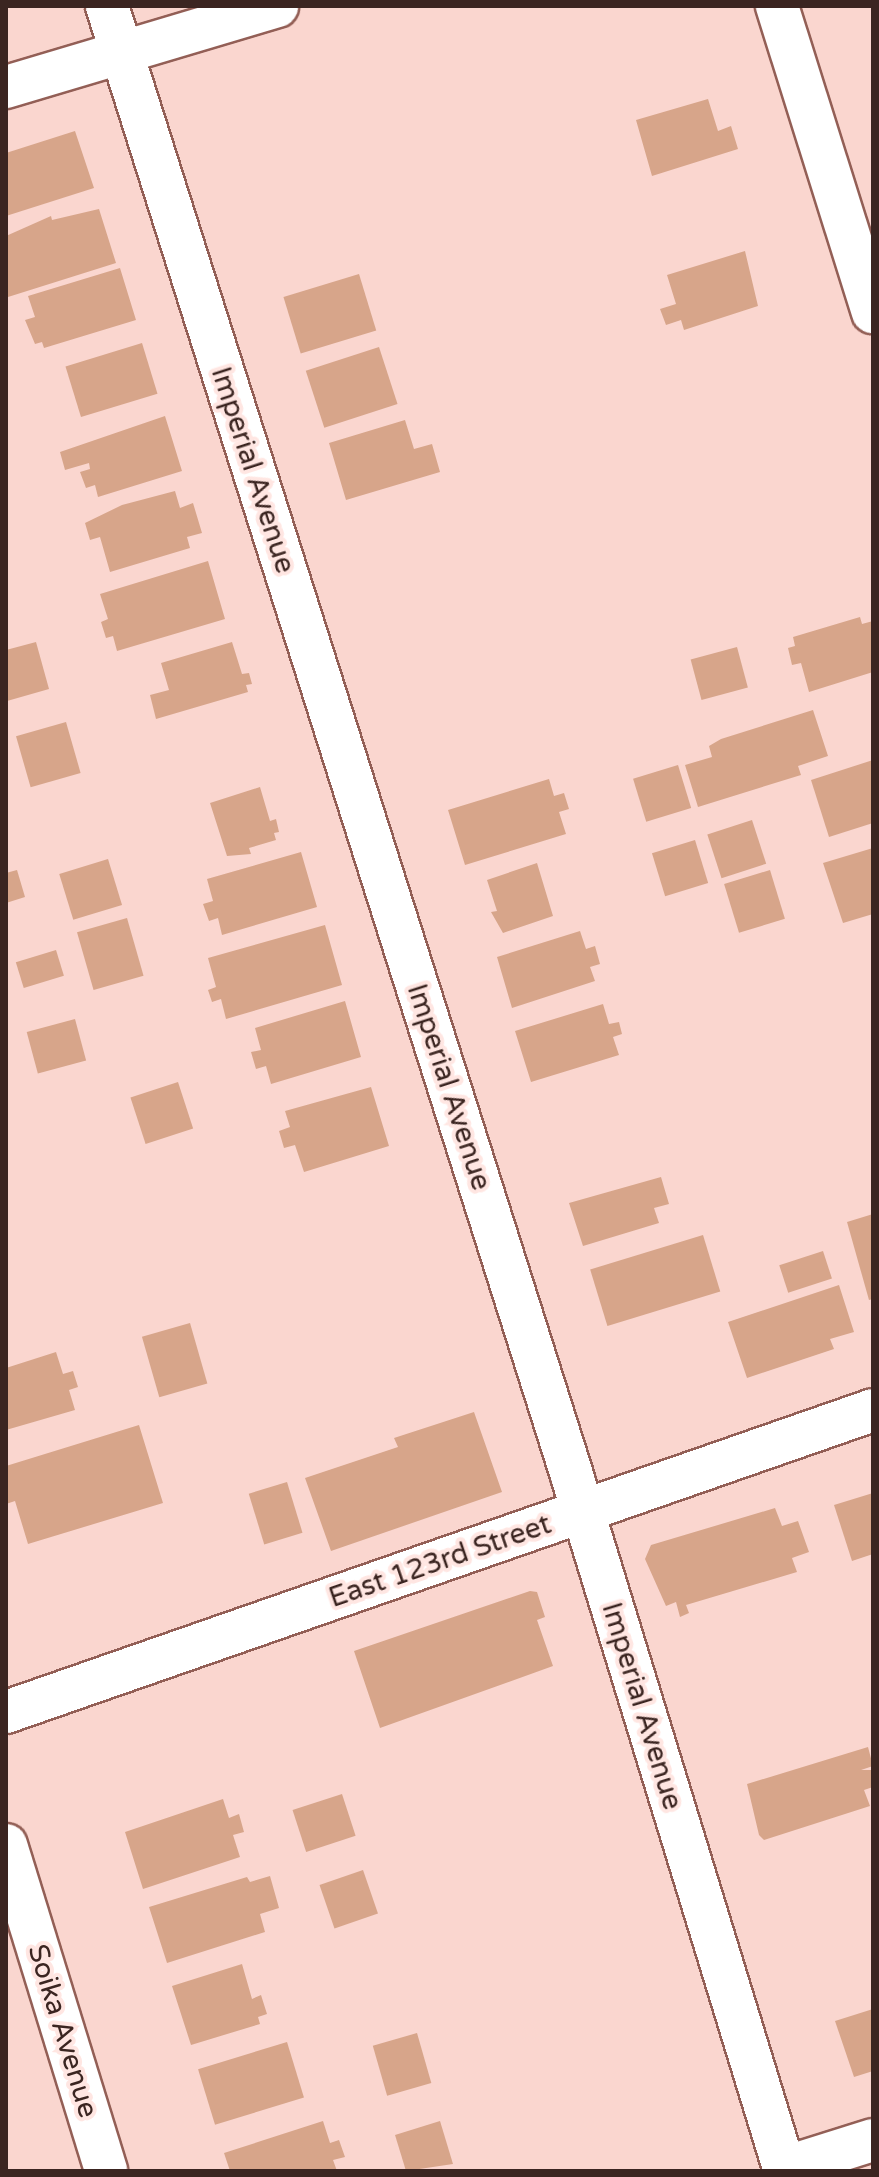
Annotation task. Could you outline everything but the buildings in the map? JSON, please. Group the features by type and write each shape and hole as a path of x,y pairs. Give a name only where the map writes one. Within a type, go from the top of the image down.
{"street":[{"name":"Imperial Avenue","path":"107,6 583,1511 784,2170"},
{"path":"6,87 277,6"},
{"path":"777,6 873,312"},
{"name":"East 123rd Street","path":"6,1712 873,1410"},
{"name":"Soika Avenue","path":"6,1845 106,2171"},
{"path":"784,2170 873,2140"}]}
